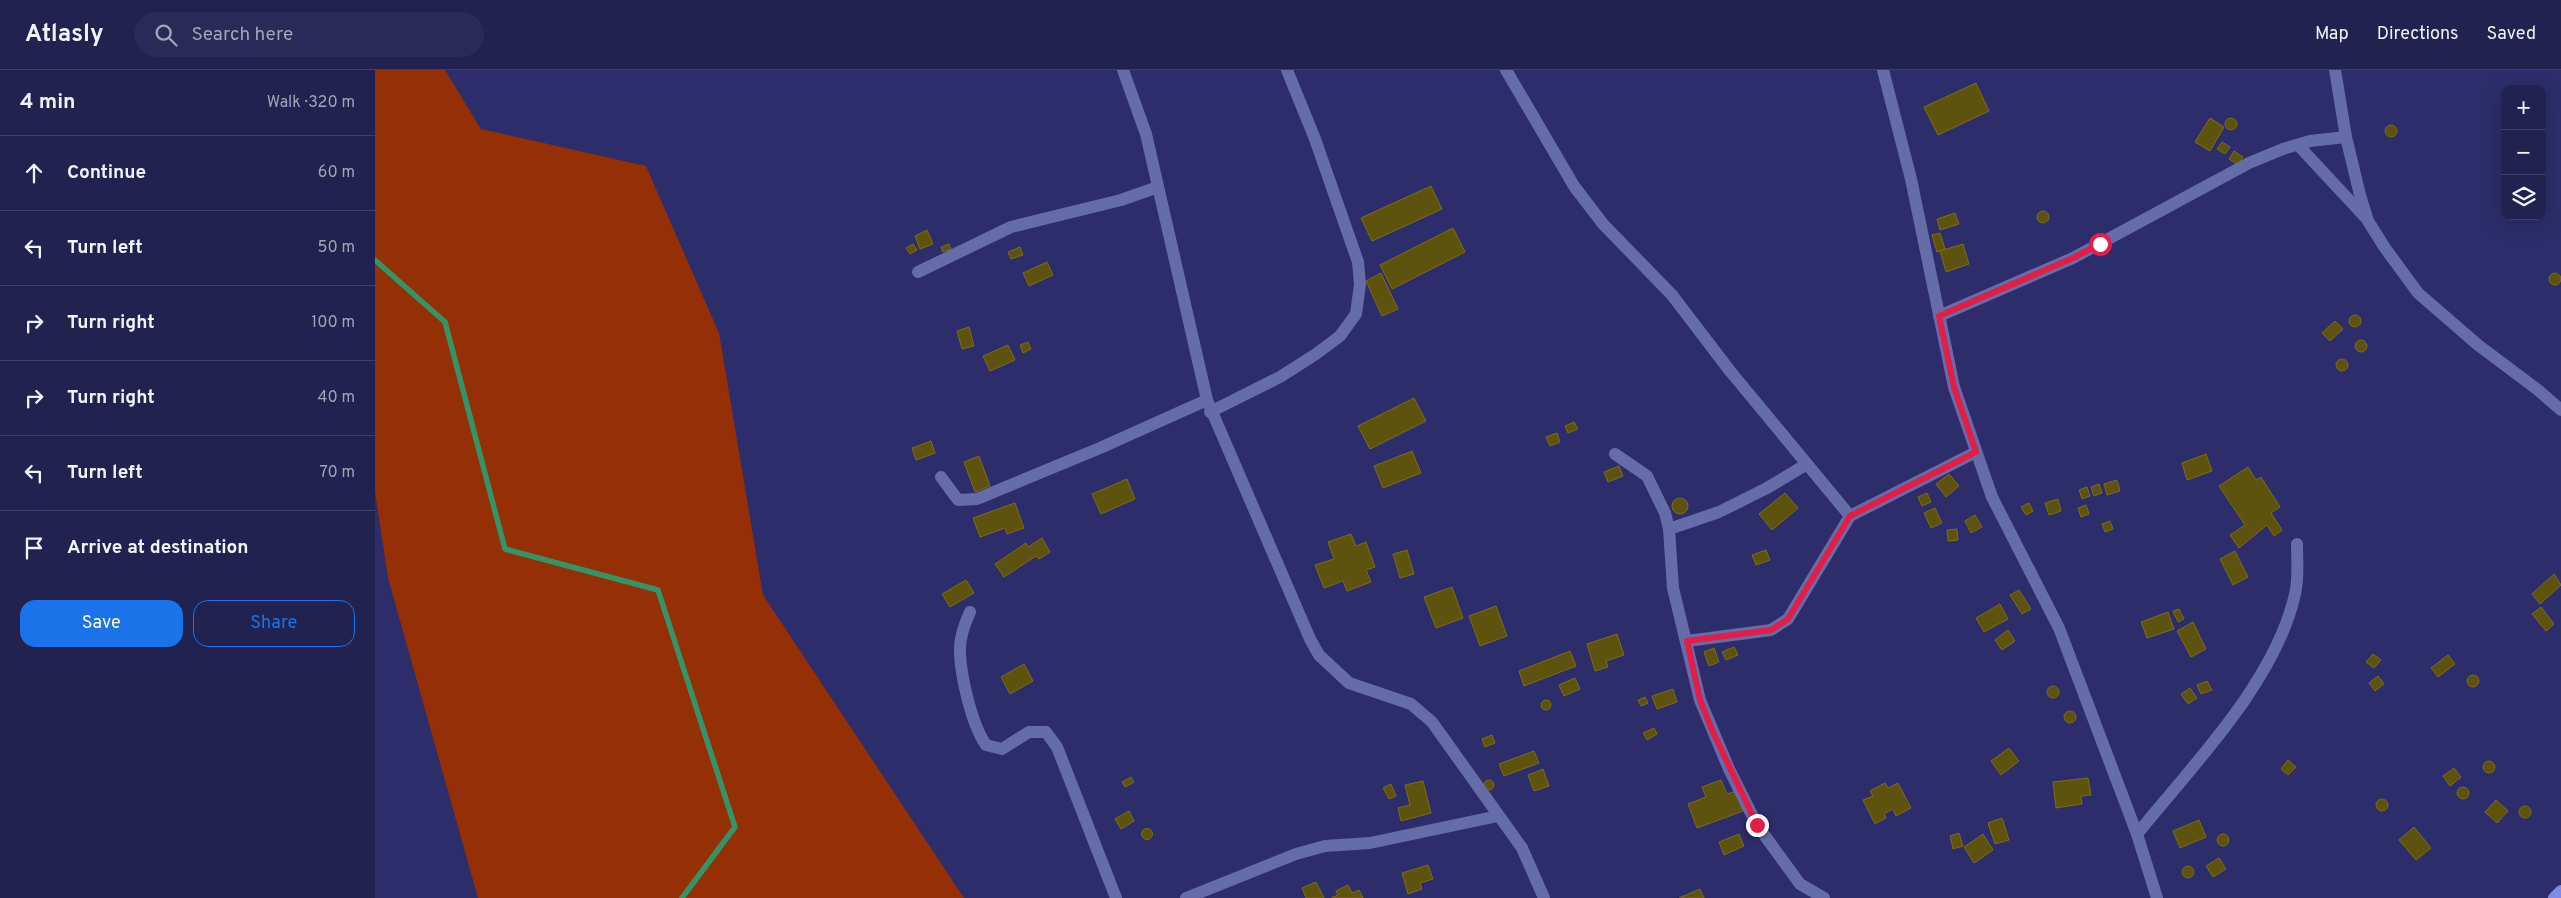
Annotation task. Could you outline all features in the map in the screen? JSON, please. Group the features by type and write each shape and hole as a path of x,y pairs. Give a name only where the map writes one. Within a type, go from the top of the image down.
{"main road":[{"path":"2554,898 2561,891"}],"street":[{"path":"1123,70 1146,134 1209,406 1319,654 1349,683 1411,704 1432,722 1466,766 1498,816 1522,848 1544,898"},
{"path":"941,477 958,500 977,499 1280,376 1341,336 1356,314 1360,284 1358,262 1315,139 1287,70"},
{"path":"1506,70 1574,186 1603,224 1673,295 1730,371 1850,516"},
{"path":"1883,70 1911,179 1954,387 1992,496 2059,628 2137,834 2157,898"},
{"path":"2335,70 2346,137 2368,221"},
{"path":"1939,316 2073,258 2249,163 2298,144 2346,137"},
{"path":"2298,144 2368,221 2418,294 2478,345 2538,390 2561,410"},
{"path":"918,272 1011,227 1121,200 1158,187"},
{"path":"1687,641 1771,630 1788,619 1850,516 1976,452"},
{"path":"1615,454 1647,476 1655,490 1669,529 1673,588 1700,700 1712,730 1757,825 1800,884 1824,898"},
{"path":"1669,529 1719,512 1767,488 1807,464"},
{"path":"2137,834 2241,707 2282,634 2296,593 2297,544"},
{"path":"970,612 963,631 960,653 976,731 986,745 1002,749 1029,732 1046,732 1057,747 1116,898"},
{"path":"1187,898 1296,854 1325,846 1370,843 1498,816"}],"shaded area":[{"path":"375,70 445,70 481,129 646,166 719,333 763,595 964,898 478,898 388,578 375,492"}],"building":[{"path":"1976,83 1989,111 1938,135 1924,107"},
{"path":"2210,118 2224,127 2210,151 2195,142"},
{"path":"2231,118 2237,124 2231,130 2225,124"},
{"path":"2389,125 2393,125 2397,131 2393,137 2389,137 2385,133 2385,129"},
{"path":"2222,142 2230,147 2225,154 2217,149"},
{"path":"2234,151 2243,157 2238,165 2229,159"},
{"path":"1431,186 1442,209 1372,241 1361,218"},
{"path":"2041,211 2045,211 2049,217 2045,223 2041,223 2037,219 2037,215"},
{"path":"1955,213 1959,224 1940,230 1937,219"},
{"path":"1453,228 1465,252 1392,289 1380,265"},
{"path":"927,230 933,244 920,249 915,236"},
{"path":"1940,233 1945,249 1937,252 1932,235"},
{"path":"913,244 917,250 910,254 906,248"},
{"path":"949,244 951,249 943,252 941,247"},
{"path":"1963,244 1969,264 1946,272 1940,251"},
{"path":"1020,247 1023,255 1011,259 1008,252"},
{"path":"1047,262 1053,275 1029,286 1023,273"},
{"path":"1381,273 1398,309 1382,316 1366,281"},
{"path":"2553,273 2557,273 2561,279 2557,285 2553,285 2549,281 2549,277"},
{"path":"2353,315 2357,315 2361,321 2357,327 2353,327 2349,323 2349,319"},
{"path":"2335,321 2343,329 2330,341 2322,333"},
{"path":"969,327 974,346 962,349 957,331"},
{"path":"2359,340 2363,340 2367,346 2363,352 2359,352 2355,348 2355,344"},
{"path":"1028,342 1031,349 1023,353 1020,345"},
{"path":"1008,345 1015,360 990,371 983,356"},
{"path":"2340,359 2344,359 2348,365 2344,371 2340,371 2336,367 2336,363"},
{"path":"1414,398 1426,421 1370,449 1358,426"},
{"path":"1574,422 1578,429 1568,433 1565,426"},
{"path":"1557,433 1560,442 1550,446 1546,437"},
{"path":"931,441 935,453 916,460 912,448"},
{"path":"1412,451 1421,473 1383,488 1374,466"},
{"path":"2206,454 2212,471 2187,480 2182,463"},
{"path":"979,456 990,486 975,492 964,462"},
{"path":"1619,466 1623,476 1608,482 1604,472"},
{"path":"2248,467 2256,480 2261,477 2280,507 2271,513 2282,530 2274,536 2267,525 2239,548 2230,535 2245,525 2219,486"},
{"path":"1949,474 1959,486 1946,497 1936,484"},
{"path":"1127,479 1135,499 1101,514 1092,494"},
{"path":"2117,480 2120,491 2107,495 2104,484"},
{"path":"2099,484 2102,493 2094,496 2091,487"},
{"path":"2087,487 2090,496 2082,499 2079,490"},
{"path":"1785,493 1798,508 1772,530 1759,514"},
{"path":"1927,493 1931,502 1922,506 1918,497"},
{"path":"1680,498 1686,500 1688,506 1686,512 1680,514 1674,512 1672,506 1674,500"},
{"path":"2058,499 2061,511 2049,515 2045,503"},
{"path":"1015,503 1024,528 1007,534 1005,528 980,537 973,518"},
{"path":"2029,503 2033,511 2026,515 2021,507"},
{"path":"2086,505 2089,514 2081,517 2078,508"},
{"path":"1935,508 1942,523 1931,528 1924,513"},
{"path":"1975,515 1982,527 1971,533 1965,521"},
{"path":"2110,521 2113,529 2105,532 2102,524"},
{"path":"1957,529 1958,540 1948,541 1947,530"},
{"path":"1351,534 1356,546 1366,542 1375,567 1366,570 1371,582 1347,591 1343,581 1324,588 1315,565 1334,559 1328,542"},
{"path":"1042,538 1050,552 1039,559 1036,556 1004,577 995,564 1026,543 1028,547"},
{"path":"1407,550 1414,574 1400,578 1393,554"},
{"path":"1766,550 1770,560 1756,565 1752,555"},
{"path":"2235,551 2248,577 2233,585 2220,559"},
{"path":"2554,574 2561,585 2540,604 2532,594"},
{"path":"966,580 974,593 950,607 942,594"},
{"path":"1452,587 1463,618 1436,628 1424,597"},
{"path":"2019,590 2031,609 2022,614 2010,595"},
{"path":"2000,604 2008,619 1984,632 1976,618"},
{"path":"1496,606 1507,636 1480,646 1469,616"},
{"path":"2541,607 2554,624 2546,631 2532,614"},
{"path":"2179,609 2184,619 2178,622 2173,611"},
{"path":"2168,612 2174,629 2147,638 2141,622"},
{"path":"2193,622 2206,649 2191,657 2177,631"},
{"path":"2008,630 2015,641 2002,650 1995,640"},
{"path":"1617,634 1624,655 1606,661 1608,667 1595,671 1587,644"},
{"path":"1734,647 1738,655 1726,660 1722,652"},
{"path":"1714,648 1719,662 1709,666 1704,652"},
{"path":"1570,651 1576,666 1524,686 1519,671"},
{"path":"2373,654 2381,660 2374,668 2366,662"},
{"path":"2448,655 2455,664 2438,677 2431,668"},
{"path":"1024,664 1033,681 1010,694 1001,677"},
{"path":"2471,675 2475,675 2479,681 2475,687 2471,687 2467,683 2467,679"},
{"path":"2378,676 2384,684 2375,691 2369,683"},
{"path":"1575,678 1580,689 1564,696 1559,685"},
{"path":"2207,681 2212,690 2201,694 2197,685"},
{"path":"2051,686 2055,686 2059,692 2055,698 2051,698 2047,694 2047,690"},
{"path":"2190,688 2197,698 2188,704 2181,694"},
{"path":"1673,689 1677,702 1657,709 1652,696"},
{"path":"1645,697 1648,703 1641,706 1638,700"},
{"path":"1544,700 1548,700 1551,705 1550,709 1544,710 1541,707 1541,703"},
{"path":"2068,711 2072,711 2076,717 2072,723 2068,723 2064,719 2064,715"},
{"path":"1654,728 1657,734 1647,740 1643,733"},
{"path":"1492,735 1495,743 1485,747 1482,739"},
{"path":"2009,748 2019,761 2001,775 1991,761"},
{"path":"1534,751 1539,763 1504,776 1499,764"},
{"path":"2288,760 2296,767 2288,775 2281,769"},
{"path":"2487,761 2491,761 2495,767 2491,773 2487,773 2483,769 2483,765"},
{"path":"2454,768 2461,777 2450,786 2443,776"},
{"path":"1543,769 1549,786 1534,791 1528,775"},
{"path":"1131,777 1134,782 1125,787 1122,782"},
{"path":"2088,778 2091,795 2081,796 2082,804 2056,808 2053,782"},
{"path":"1487,780 1491,780 1494,785 1491,790 1487,790 1484,787 1484,783"},
{"path":"1721,780 1727,794 1736,791 1743,811 1697,828 1688,804 1706,797 1702,787"},
{"path":"1423,781 1431,813 1401,821 1398,808 1410,805 1405,785"},
{"path":"1885,783 1888,788 1898,783 1911,808 1896,816 1893,809 1884,814 1886,818 1875,824 1863,800 1873,796 1870,791"},
{"path":"1391,784 1396,796 1389,799 1383,788"},
{"path":"2463,787 2469,793 2463,799 2457,793"},
{"path":"2382,799 2388,805 2382,811 2376,805"},
{"path":"2496,800 2508,811 2497,823 2485,812"},
{"path":"2523,806 2527,806 2531,812 2527,818 2523,818 2519,814 2519,810"},
{"path":"1129,811 1134,821 1121,829 1115,819"},
{"path":"2002,818 2009,840 1995,844 1988,823"},
{"path":"2199,820 2206,837 2180,848 2173,831"},
{"path":"2414,827 2431,848 2416,860 2399,840"},
{"path":"1145,829 1149,829 1152,834 1151,838 1145,839 1142,836 1142,832"},
{"path":"1959,833 1963,846 1953,849 1950,836"},
{"path":"1739,834 1744,846 1724,855 1719,842"},
{"path":"1983,834 1993,850 1974,863 1964,847"},
{"path":"2221,834 2225,834 2229,840 2225,846 2221,846 2217,842 2217,838"},
{"path":"2219,858 2226,869 2213,877 2206,866"},
{"path":"1428,865 1433,879 1420,883 1422,889 1408,894 1402,873"},
{"path":"2188,866 2194,872 2188,878 2182,872"},
{"path":"1316,882 1324,898 1306,898 1302,888"},
{"path":"1348,885 1352,893 1359,890 1363,898 1331,898 1338,895 1336,891"},
{"path":"1700,889 1704,898 1679,898"}],"waterway":[{"path":"375,260 445,322 505,549 658,590 735,827 682,898"}],"route":[{"path":"1757,825 1729,769 1700,700 1687,641 1771,630 1788,619 1850,516 1976,452 1954,387 1939,316 2073,258 2100,244"}]}
